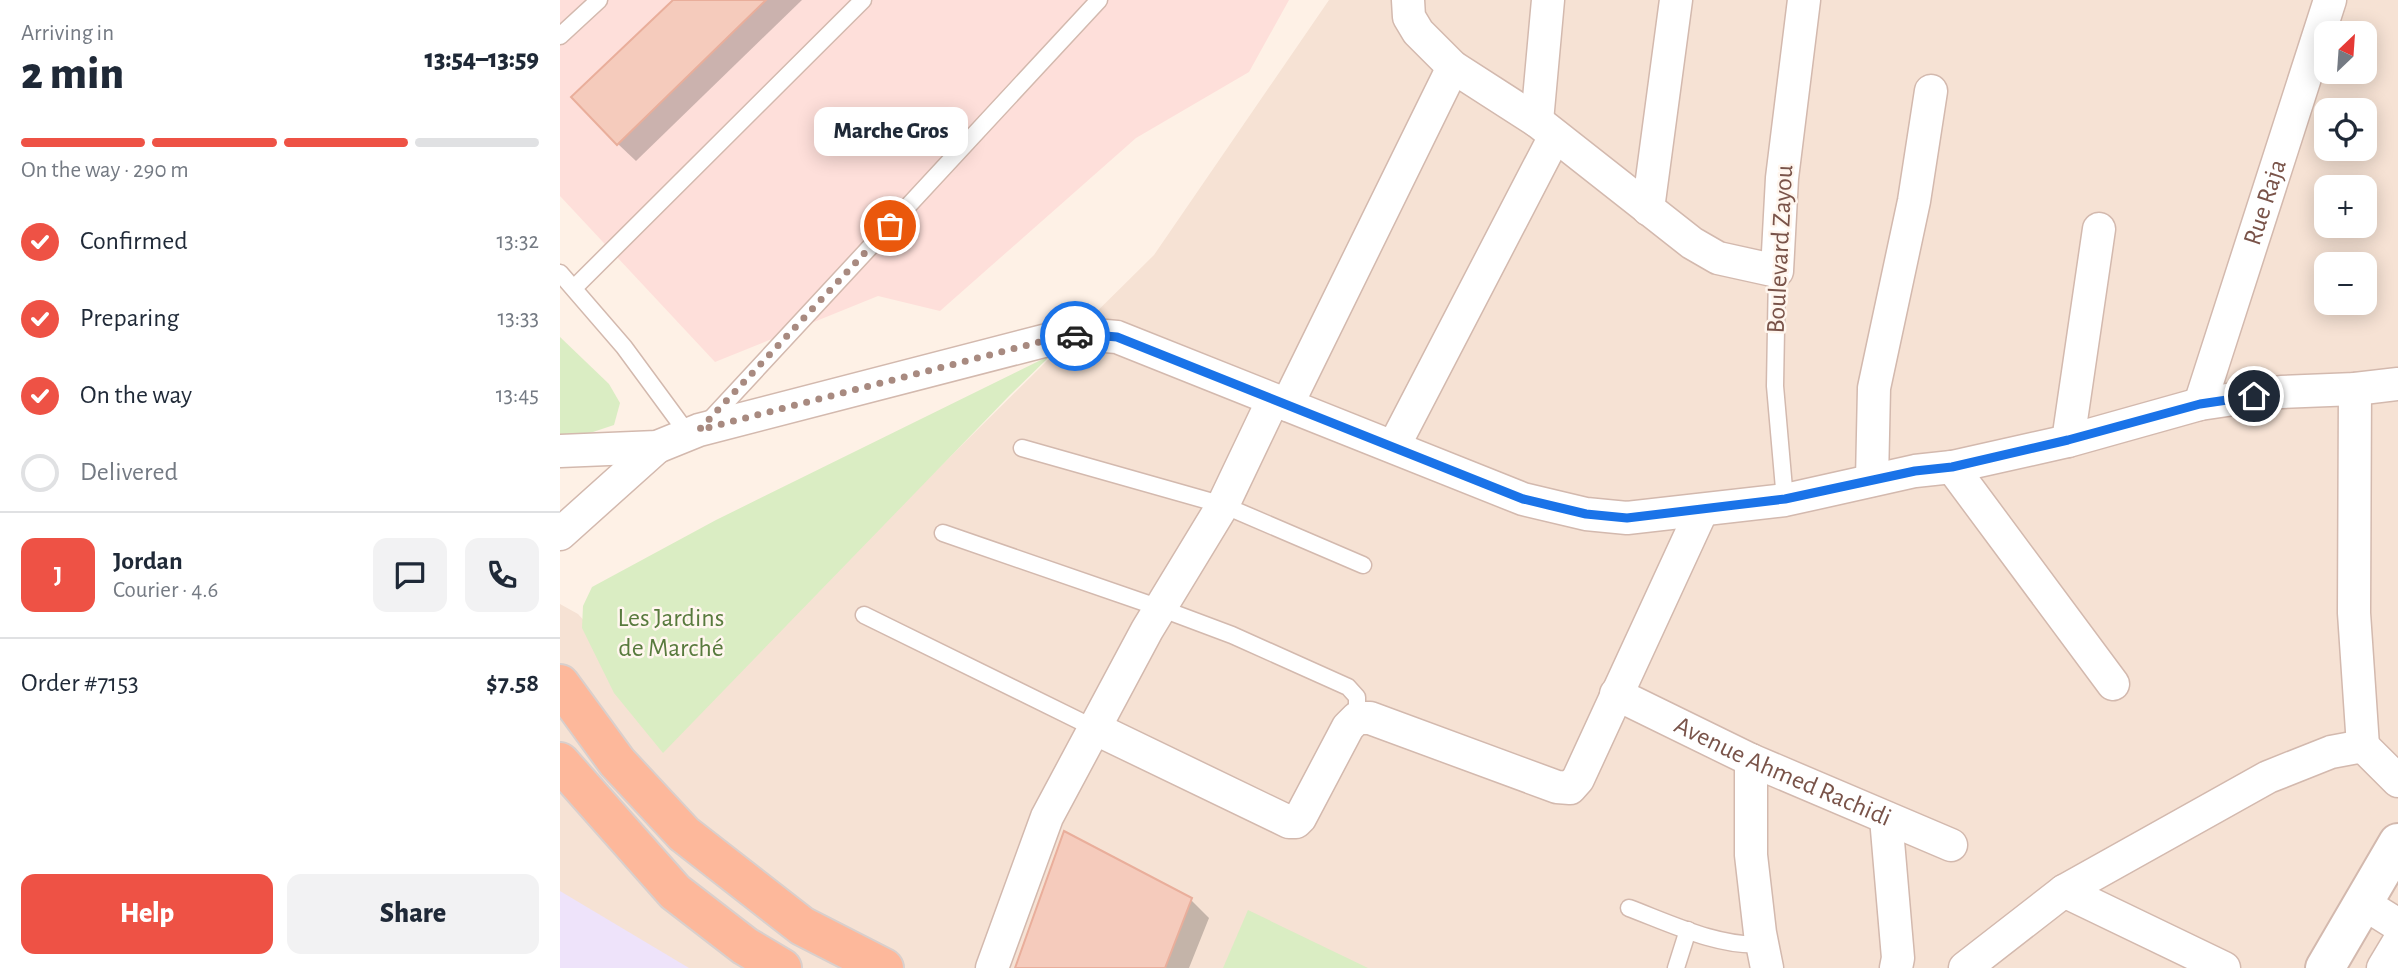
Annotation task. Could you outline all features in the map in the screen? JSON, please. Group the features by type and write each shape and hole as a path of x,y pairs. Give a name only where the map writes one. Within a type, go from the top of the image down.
{"highway":[{"path":"560,684 617,762 684,834 802,926 884,968"},
{"path":"562,769 675,892 745,946 782,968"}],"street":[{"path":"1408,0 1409,18 1418,32 1453,67 1546,129 1692,243 1718,258 1777,271"},
{"path":"1394,446 1546,129 1548,0"},
{"path":"1648,209 1676,0"},
{"name":"Boulevard Zayou","path":"1777,271 1783,178 1804,0"},
{"name":"Rue Raja","path":"2200,404 2330,0"},
{"path":"992,968 1047,817 1160,608 1223,505 1280,402 1453,67"},
{"path":"1872,480 1874,388 1914,201 1931,91"},
{"path":"2068,440 2099,229"},
{"path":"560,451 657,447 694,432 1059,337 1094,335 1117,337 1523,499 1586,514 1627,518 1785,499 1872,480 1952,467 2068,440 2200,404 2281,392 2398,384"},
{"path":"2355,389 2354,613 2363,746 2398,781"},
{"path":"560,534 657,447"},
{"path":"1952,467 2113,684"},
{"path":"1094,727 1289,822 1296,822 1300,818 1348,727 1357,718 1370,718 1557,787 1570,788 1578,779 1702,510"},
{"name":"Avenue Ahmed Rachidi","path":"1616,694 1751,760 1951,845"},
{"path":"1965,968 2064,891 2268,777 2331,752 2363,746"},
{"path":"1751,760 1751,855 1765,956"},
{"path":"1886,818 1905,965"},
{"path":"2325,968 2398,843"},
{"path":"2064,891 2224,968"},
{"path":"2363,903 2398,925"},
{"path":"2383,968 2398,943"}],"lane":[{"path":"560,36 599,0"},
{"path":"574,288 863,0"},
{"path":"560,273 694,432 1099,0"},
{"name":"Boulevard Zayou","path":"1777,271 1775,386 1785,499"},
{"path":"1022,448 1223,505 1363,565"},
{"path":"943,533 1232,635 1348,687 1357,697 1357,718"},
{"path":"864,615 1094,727"},
{"path":"1629,908 1688,930 1743,946 1765,956"},
{"path":"1676,968 1688,930"}],"shaded area":[{"path":"560,0 1289,0 1249,72 1136,138 940,311 878,296 715,362 560,196"},
{"path":"1329,0 2398,0 2398,968 560,968 560,604 578,614 679,725 1154,255"},
{"path":"560,891 689,968 560,968"}],"green space":[{"path":"560,337 609,384 620,403 614,425 560,443"},
{"name":"Les Jardins de Marché","path":"1051,355 663,753 614,693 582,628 583,606 592,587 716,520"},
{"path":"1248,910 1368,968 1223,968"}],"building":[{"path":"673,0 766,0 617,145 571,97"},
{"path":"1064,831 1192,898 1165,968 1015,968"}],"way so far":[{"path":"890,226 699,430 1059,337 1075,336"}],"place":[{"name":"Marche Gros","path":"890,226"}],"route":[{"path":"1075,336 1117,337 1523,499 1586,514 1627,518 1785,499 1915,471 1952,467 2068,440 2200,404 2254,396"}]}
